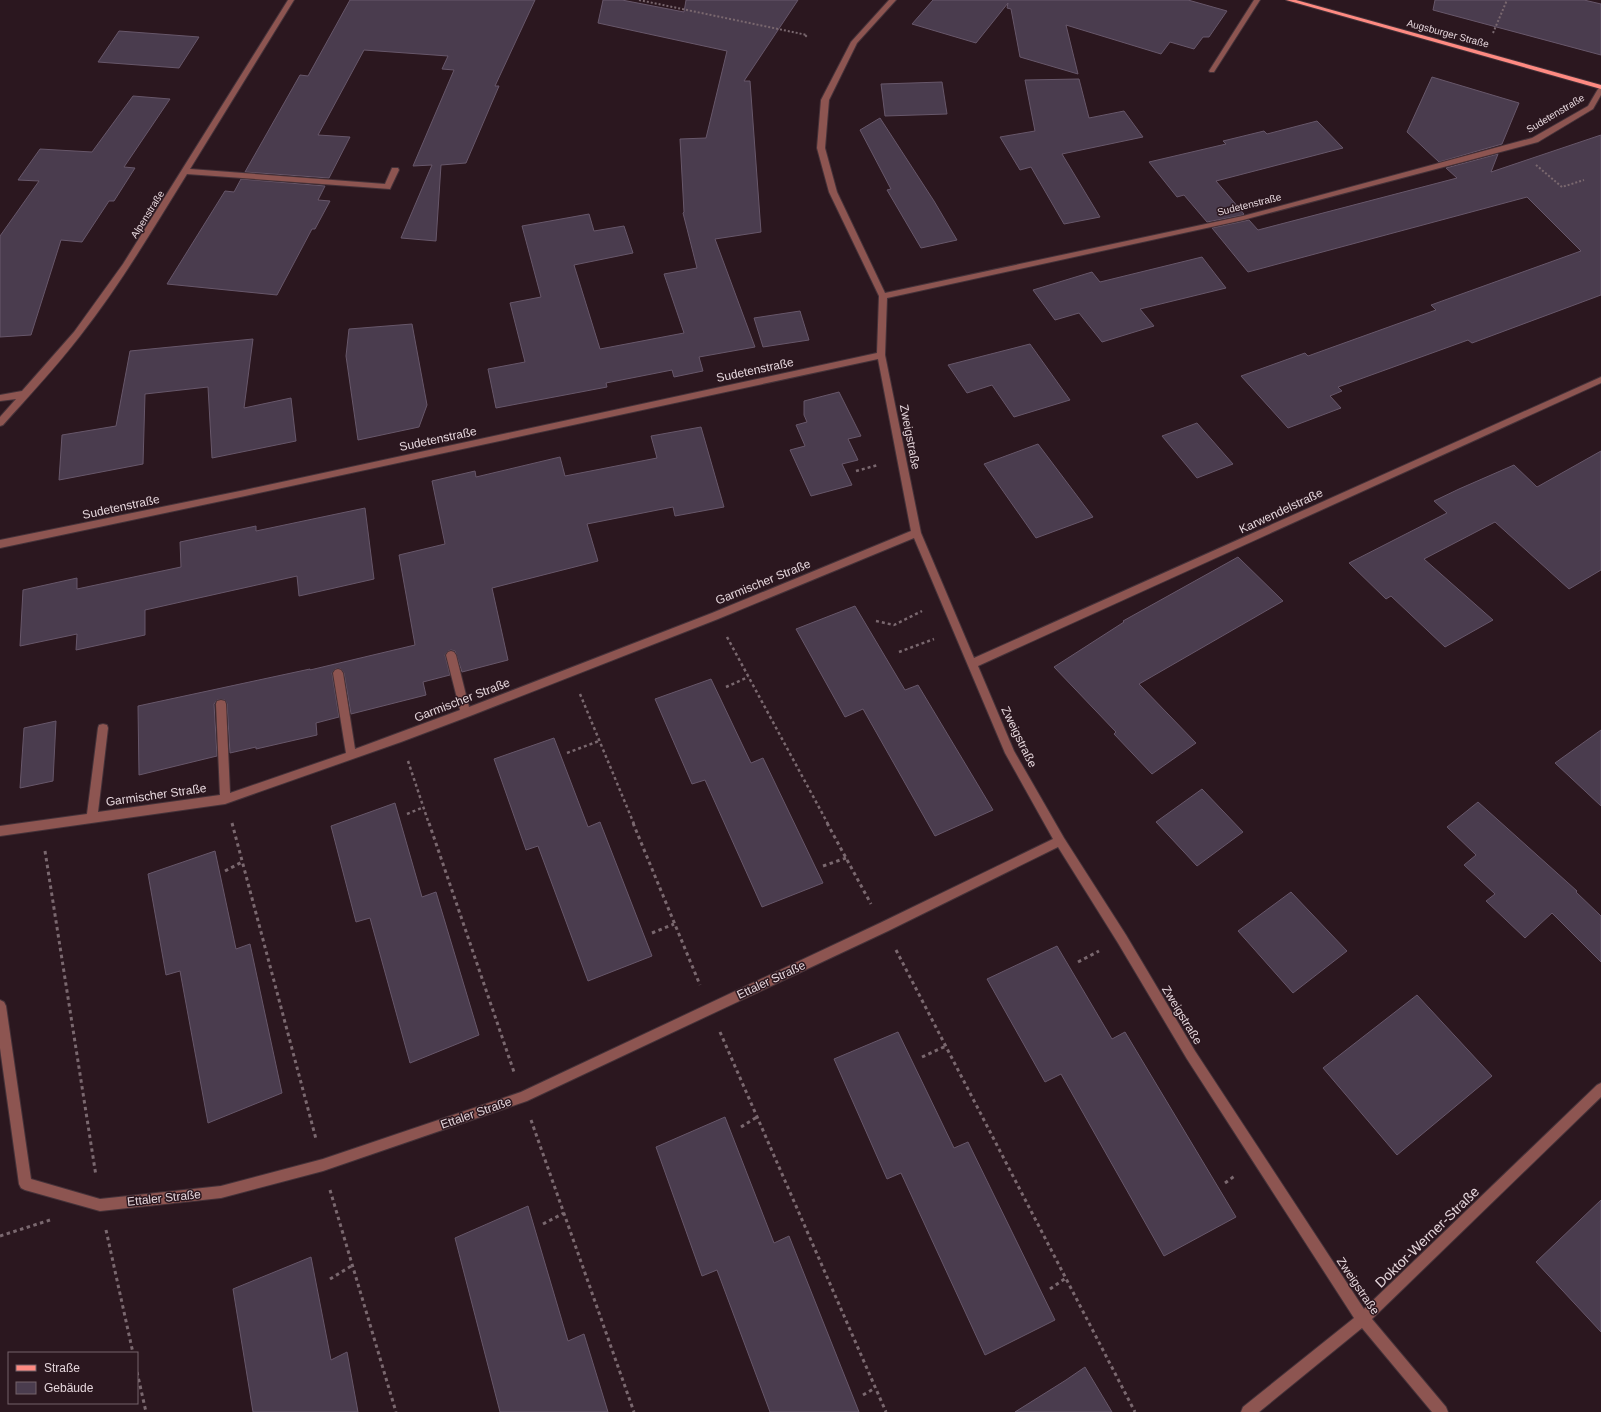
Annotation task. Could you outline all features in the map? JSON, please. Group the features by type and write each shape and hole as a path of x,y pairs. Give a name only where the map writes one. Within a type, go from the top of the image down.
{"main road":[{"name":"Augsburger Straße","path":"1289,0 1601,88"}],"street":[{"name":"Alpenstraße","path":"0,423 77,334 122,272 291,0"},
{"name":"Zweigstraße","path":"893,0 854,42 825,100 821,148 833,192 883,296 881,355 916,533 1010,753 1060,841 1122,939 1191,1055 1363,1319 1442,1412"},
{"path":"1212,71 1257,0"},
{"name":"Sudetenstraße","path":"883,296 1243,218 1535,140 1591,107 1601,88"},
{"path":"185,171 387,187 395,170"},
{"name":"Sudetenstraße","path":"0,544 261,490 881,355"},
{"name":"Karwendelstraße","path":"971,664 1164,579 1292,519 1601,380"},
{"path":"0,398 26,394"},
{"name":"Garmischer Straße","path":"0,831 225,799 401,738 466,713 715,616 916,533"},
{"path":"451,655 466,713"},
{"path":"338,673 351,755"},
{"path":"221,704 225,799"},
{"path":"92,818 103,728"},
{"name":"Ettaler Straße","path":"0,1006 25,1184 100,1205 221,1192 323,1165 523,1097 709,1008 884,927 1060,841"},
{"name":"Doktor-Werner-Straße","path":"1248,1412 1363,1319 1601,1089"}],"path":[{"path":"640,0 807,35 805,37"},
{"path":"1484,54 1507,0"},
{"path":"1514,146 1562,187 1584,180"},
{"path":"876,621 894,625 944,599"},
{"path":"715,616 884,927 1135,1412"},
{"path":"899,652 957,630"},
{"path":"570,672 709,1008 886,1412"},
{"path":"726,687 748,677"},
{"path":"567,753 599,741"},
{"path":"225,799 323,1165 396,1412"},
{"path":"407,814 424,807"},
{"path":"40,825 100,1205 133,1352"},
{"path":"823,866 846,858"},
{"path":"225,871 242,862"},
{"path":"652,933 674,924"},
{"path":"922,1057 946,1046"},
{"path":"741,1127 757,1118"},
{"path":"543,1224 564,1213"},
{"path":"330,1279 353,1265"},
{"path":"1050,1289 1066,1278"},
{"path":"138,1376 146,1412"},
{"path":"863,1395 875,1388"}],"building":[{"path":"350,0 535,0 495,86 499,86 466,163 441,165 436,241 401,238 432,165 413,166 454,70 442,69 448,56 364,50 318,135 350,137 329,178 245,172 300,75 308,76"},
{"path":"603,0 622,0 684,12 686,0 798,0 744,81 750,81 761,232 715,239 755,347 699,357 703,371 674,377 672,370 606,383 607,387 496,408 488,369 525,362 510,303 541,297 522,226 589,214 594,231 624,226 633,253 574,265 600,349 684,333 664,274 697,268 683,213 680,139 706,138 727,51 598,23"},
{"path":"933,0 1188,0 1227,11 1209,37 1203,37 1194,49 1170,42 1161,54 1066,25 1078,74 1020,57 1011,9 1007,8 1008,3 976,43 912,24"},
{"path":"1435,0 1584,0 1601,4 1601,55 1433,10"},
{"path":"119,31 199,37 179,68 98,62"},
{"path":"1432,77 1519,103 1502,144 1439,162 1407,132"},
{"path":"1079,79 1089,118 1124,111 1143,137 1062,154 1100,217 1064,224 1031,167 1020,170 1000,137 1035,131 1025,80"},
{"path":"942,82 947,114 885,116 881,84"},
{"path":"133,96 170,99 124,167 135,168 114,201 109,201 82,242 61,240 31,335 0,337 0,236 39,181 18,180 40,149 92,152"},
{"path":"880,118 934,201 957,240 921,248 887,190 891,189 860,130"},
{"path":"1317,121 1343,148 1216,181 1244,214 1243,215 1207,222 1184,195 1177,197 1149,162 1226,144 1223,141 1264,131 1267,134"},
{"path":"1601,135 1601,295 1472,343 1468,340 1338,387 1342,391 1330,396 1341,408 1288,428 1241,376 1305,353 1308,356 1436,310 1431,305 1581,251 1527,197 1248,272 1212,228 1249,220 1258,230 1457,178 1446,168 1498,154 1491,172"},
{"path":"241,179 325,186 318,200 330,201 315,229 312,229 277,295 167,284 225,191 234,192"},
{"path":"1202,257 1226,288 1140,309 1154,326 1102,342 1079,313 1055,320 1033,290 1092,272 1100,282"},
{"path":"800,311 809,340 763,347 754,318"},
{"path":"412,324 427,405 419,427 358,440 346,356 349,329"},
{"path":"253,339 244,408 291,398 296,441 212,458 208,387 145,394 143,464 59,480 62,435 116,426 130,351"},
{"path":"1030,344 1070,400 1014,417 992,385 967,393 948,365"},
{"path":"839,392 861,436 848,439 858,460 842,464 852,485 811,496 790,450 805,446 796,425 807,422 804,415 804,401"},
{"path":"1197,423 1233,464 1197,478 1162,436"},
{"path":"701,427 724,507 675,516 673,507 587,524 598,561 492,588 508,660 462,672 455,651 448,651 445,655 450,675 423,682 426,695 351,714 344,673 341,669 335,669 332,673 339,717 316,723 317,735 256,749 256,747 230,753 227,704 225,700 217,700 214,704 217,756 139,775 138,706 310,670 415,645 399,555 445,544 432,481 475,471 476,477 560,457 565,476 657,458 651,436"},
{"path":"1038,444 1093,517 1036,538 984,464"},
{"path":"1601,451 1601,570 1569,589 1495,522 1424,559 1493,620 1445,647 1391,596 1386,599 1349,563 1447,513 1434,501 1459,489 1514,465 1537,487"},
{"path":"365,508 374,579 299,596 297,576 145,610 145,635 76,650 77,634 20,646 23,590 77,578 77,589 181,567 180,542 256,526 256,531"},
{"path":"1238,557 1283,601 1139,684 1196,743 1152,774 1114,734 1116,732 1054,667 1124,622 1123,621"},
{"path":"855,606 905,690 918,685 993,810 935,836 863,709 845,717 796,629"},
{"path":"711,679 751,763 763,758 823,883 762,907 705,780 692,784 655,699"},
{"path":"56,721 53,781 20,788 24,728"},
{"path":"1601,730 1601,806 1555,763"},
{"path":"554,738 588,827 600,822 652,956 588,981 538,846 526,850 494,759"},
{"path":"1202,789 1243,832 1197,866 1156,822"},
{"path":"1478,802 1577,891 1576,892 1601,916 1601,962 1552,913 1525,938 1486,901 1495,894 1464,865 1476,855 1447,827"},
{"path":"395,803 422,897 436,892 479,1035 410,1063 370,918 356,922 331,826"},
{"path":"215,851 236,949 250,944 282,1093 208,1123 180,971 166,975 148,874"},
{"path":"1291,892 1347,951 1293,993 1238,931"},
{"path":"1057,946 1112,1039 1125,1032 1236,1217 1164,1256 1061,1074 1045,1082 987,979"},
{"path":"1417,995 1492,1076 1397,1155 1323,1068"},
{"path":"898,1032 954,1148 968,1142 1055,1320 985,1355 901,1173 887,1179 834,1059"},
{"path":"725,1117 774,1243 789,1236 859,1412 770,1412 717,1270 702,1276 656,1147"},
{"path":"1601,1200 1601,1332 1536,1262"},
{"path":"528,1206 568,1341 584,1334 608,1412 500,1412 455,1238"},
{"path":"311,1257 331,1360 347,1352 358,1412 253,1412 233,1289"},
{"path":"1085,1367 1112,1412 1015,1412 1066,1380"}]}
